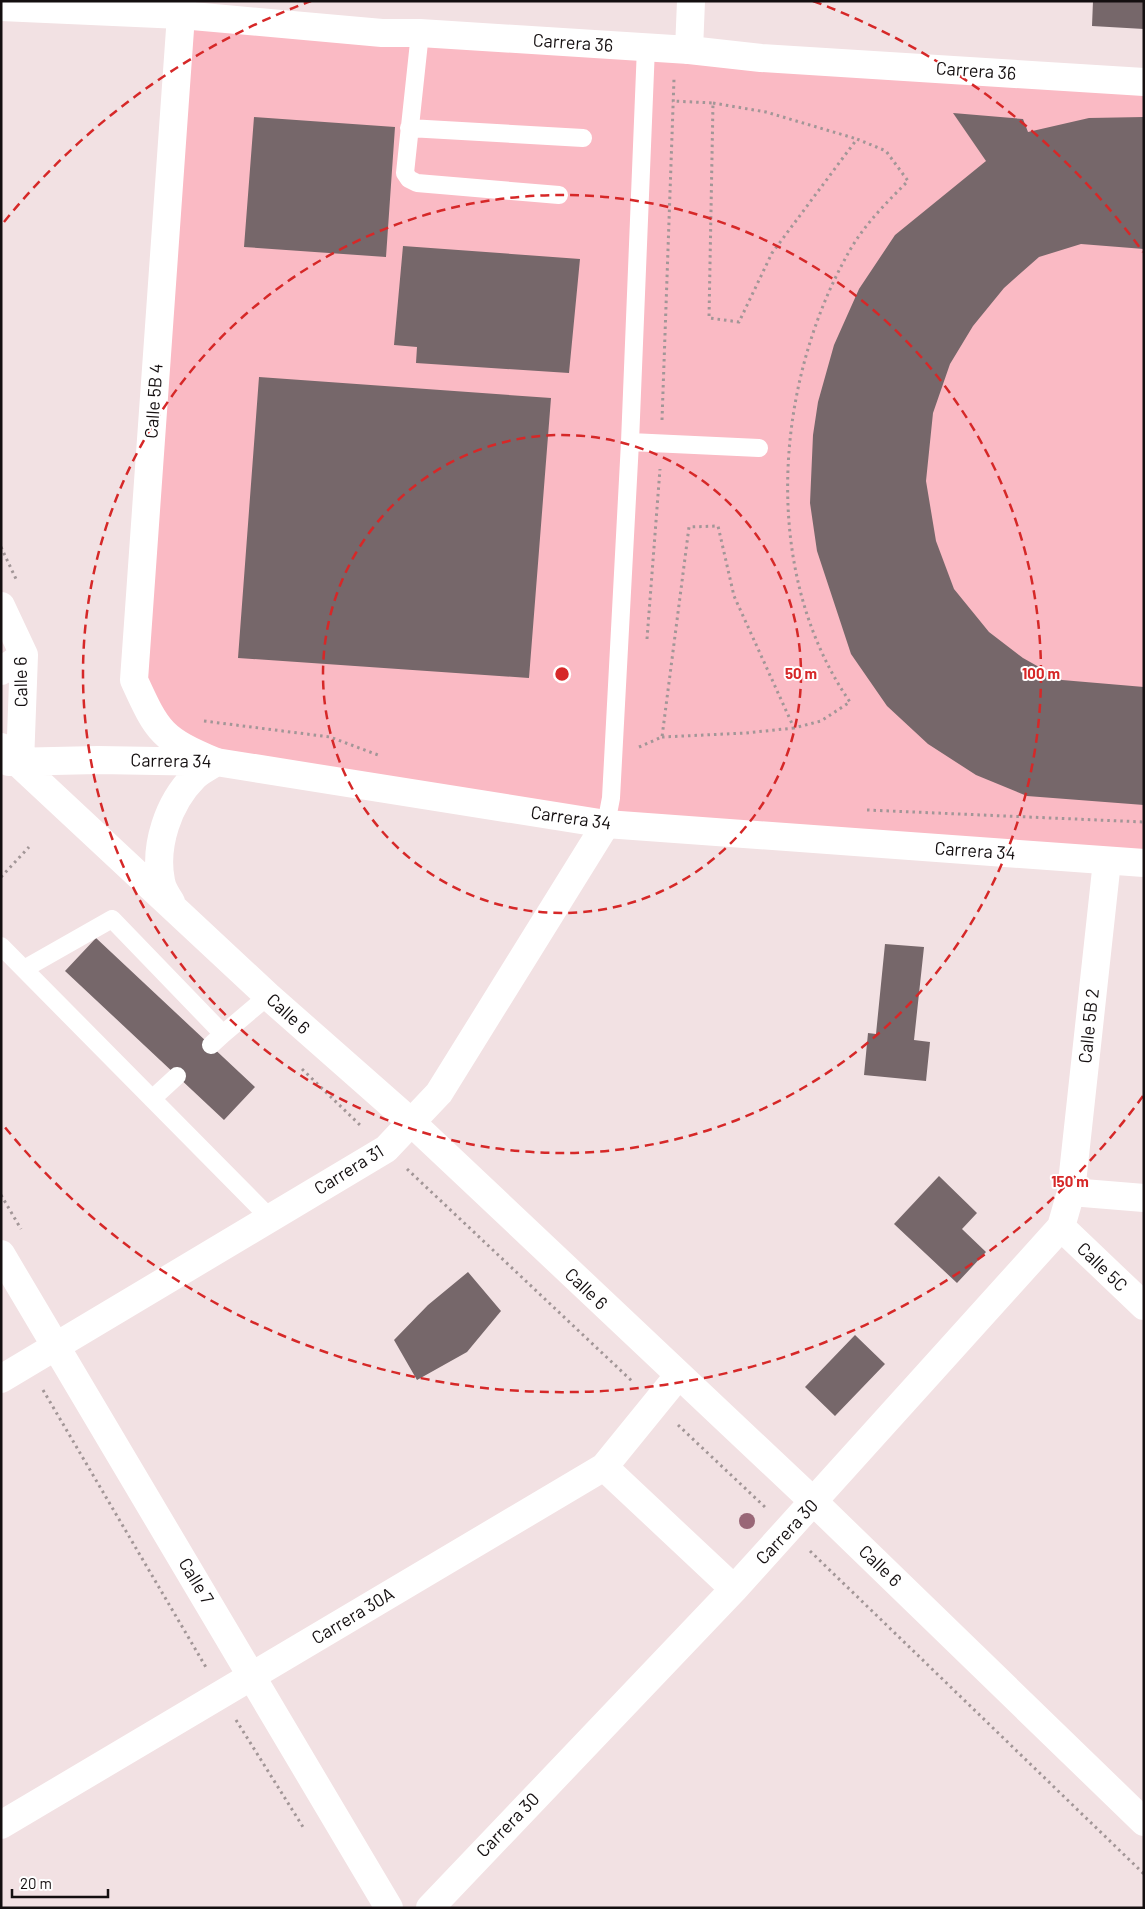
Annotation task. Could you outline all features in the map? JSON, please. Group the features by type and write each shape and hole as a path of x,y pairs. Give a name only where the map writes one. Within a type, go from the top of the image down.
{"street":[{"path":"689,50 691,1"},
{"name":"Carrera 36","path":"1,7 182,8 382,33 420,33 646,47 761,58 1144,82"},
{"name":"Calle 5B 4","path":"182,8 134,680 149,714 160,731 183,748 216,762"},
{"name":"Calle 6","path":"1,606 24,656 8,757 268,996 411,1122 678,1376 815,1503 1144,1822"},
{"path":"1,671 24,656"},
{"name":"Carrera 34","path":"8,757 216,762 606,824 1144,864"},
{"path":"172,906 161,883 160,854 165,826 176,800 194,777 216,762"},
{"name":"Carrera 31","path":"1,1379 386,1149 439,1093 606,824"},
{"name":"Calle 5B 2","path":"1071,1192 1107,861"},
{"path":"1071,1192 1144,1198"},
{"name":"Carrera 30","path":"430,1908 815,1503 1061,1227 1071,1192"},
{"name":"Calle 5C","path":"1061,1227 1144,1306"},
{"name":"Calle 7","path":"1,1254 55,1347 238,1649 251,1677 389,1908"},
{"name":"Carrera 30A","path":"1,1826 604,1467 678,1376"},
{"path":"604,1467 734,1589"}],"lane":[{"path":"420,33 409,128 406,172 409,179 417,183 559,195"},
{"path":"606,824 611,788 630,442 646,47"},
{"path":"409,128 582,138"},
{"path":"630,442 759,448"},
{"path":"24,969 112,919 217,1040 268,996"},
{"path":"1,946 271,1219"},
{"path":"152,1099 178,1076"}],"path":[{"path":"640,747 662,737 746,733 794,728 821,721 850,702 834,679 818,644 804,606 795,564 787,506 796,404 807,351 830,289 851,249 877,213 908,181 886,151 857,139 766,112 713,103 672,101"},
{"path":"713,103 709,318 739,322 772,253 857,139"},
{"path":"662,737 689,527 718,526 734,596 794,728"},
{"path":"866,810 1144,822"},
{"path":"1,877 29,847"},
{"path":"301,1069 789,1530 1144,1874"},
{"path":"27,1364 221,1695 307,1834"}],"shaded area":[{"path":"181,15 1144,82 1144,863 606,824 183,748 134,680"}],"building":[{"path":"1093,1 1144,1 1144,29 1092,26"},
{"path":"953,113 1023,119 1028,132 1089,118 1144,117 1144,249 1081,244 1039,257 1004,288 973,326 950,364 933,413 926,481 936,541 954,589 989,632 1023,658 1062,680 1144,687 1144,805 1027,796 976,775 928,744 887,706 851,654 817,551 810,503 813,435 818,402 834,345 859,289 895,235 986,161"},
{"path":"254,117 395,127 386,257 244,247"},
{"path":"403,246 580,259 569,373 416,363 417,347 394,345"},
{"path":"259,377 551,398 529,678 238,658"},
{"path":"96,938 255,1087 224,1120 65,971"},
{"path":"885,944 924,947 914,1040 930,1042 926,1081 864,1075 868,1033 876,1034"},
{"path":"939,1176 977,1213 962,1229 986,1252 957,1283 894,1224"},
{"path":"468,1272 501,1311 467,1352 417,1380 394,1340 428,1305"},
{"path":"855,1335 885,1364 835,1416 805,1387"}]}
